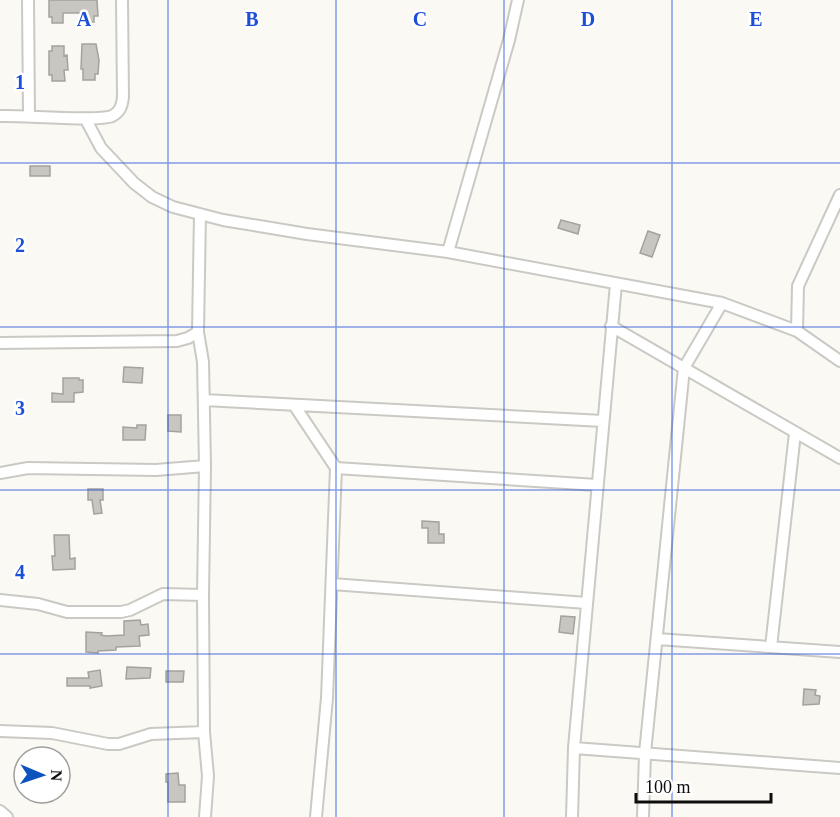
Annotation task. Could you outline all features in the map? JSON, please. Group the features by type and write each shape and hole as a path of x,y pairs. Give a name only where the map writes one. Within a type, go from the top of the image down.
{"street":[{"path":"28,0 29,115"},
{"path":"0,116 111,117 120,110 123,105 122,0"},
{"path":"448,252 509,40 518,0"},
{"path":"85,118 101,148 134,183 152,198 173,207 307,234 448,252 722,303 797,331 840,361"},
{"path":"797,331 798,286 840,195"},
{"path":"200,214 198,332 203,362 204,400 204,732 208,776 205,817"},
{"path":"572,817 574,748 616,284"},
{"path":"643,817 645,753 684,368 722,303"},
{"path":"611,326 840,458"},
{"path":"0,343 177,341 198,332"},
{"path":"204,400 603,421"},
{"path":"294,405 336,468 327,698 316,817"},
{"path":"771,647 795,432"},
{"path":"0,473 28,468 156,470 205,466"},
{"path":"336,468 597,485"},
{"path":"332,584 587,603"},
{"path":"0,600 38,604 67,612 121,612 163,594 203,595"},
{"path":"657,639 840,652"},
{"path":"0,731 52,733 108,744 119,744 151,734 204,732"},
{"path":"574,748 840,768"},
{"path":"0,811 7,817"}],"building":[{"path":"49,0 97,0 98,16 94,16 94,22 83,22 83,13 63,13 63,23 52,23 52,17 49,17"},
{"path":"82,44 96,44 99,60 95,80 83,80"},
{"path":"52,46 64,46 68,70 64,70 65,81 52,81 52,75 49,75 49,51 52,51"},
{"path":"30,166 50,166 50,176 30,176"},
{"path":"561,220 580,225 578,234 558,228"},
{"path":"648,231 660,235 652,257 640,253"},
{"path":"124,367 143,368 142,383 123,382"},
{"path":"63,378 83,380 83,392 74,393 74,402 52,402 52,393 63,394"},
{"path":"168,415 181,415 181,432 168,431"},
{"path":"137,425 146,425 145,440 123,440 123,427 137,428"},
{"path":"88,489 103,489 103,500 100,500 102,513 94,514 92,500 88,500"},
{"path":"422,521 439,522 439,534 444,534 444,543 428,543 428,528 422,528"},
{"path":"54,535 69,535 70,559 75,558 75,569 53,570"},
{"path":"561,616 575,617 573,634 559,632"},
{"path":"140,620 141,625 148,624 149,635 139,636 140,646 116,647 116,650 98,651 98,653 86,652 86,632 102,633 101,635 106,636 124,635 124,621"},
{"path":"127,667 151,668 150,678 126,679"},
{"path":"100,670 102,686 90,688 90,686 67,686 67,678 89,678 88,672"},
{"path":"166,671 184,671 183,682 166,682"},
{"path":"804,689 816,690 815,695 820,696 819,704 803,705"},
{"path":"178,773 179,785 185,785 185,802 168,802 166,774"}]}
